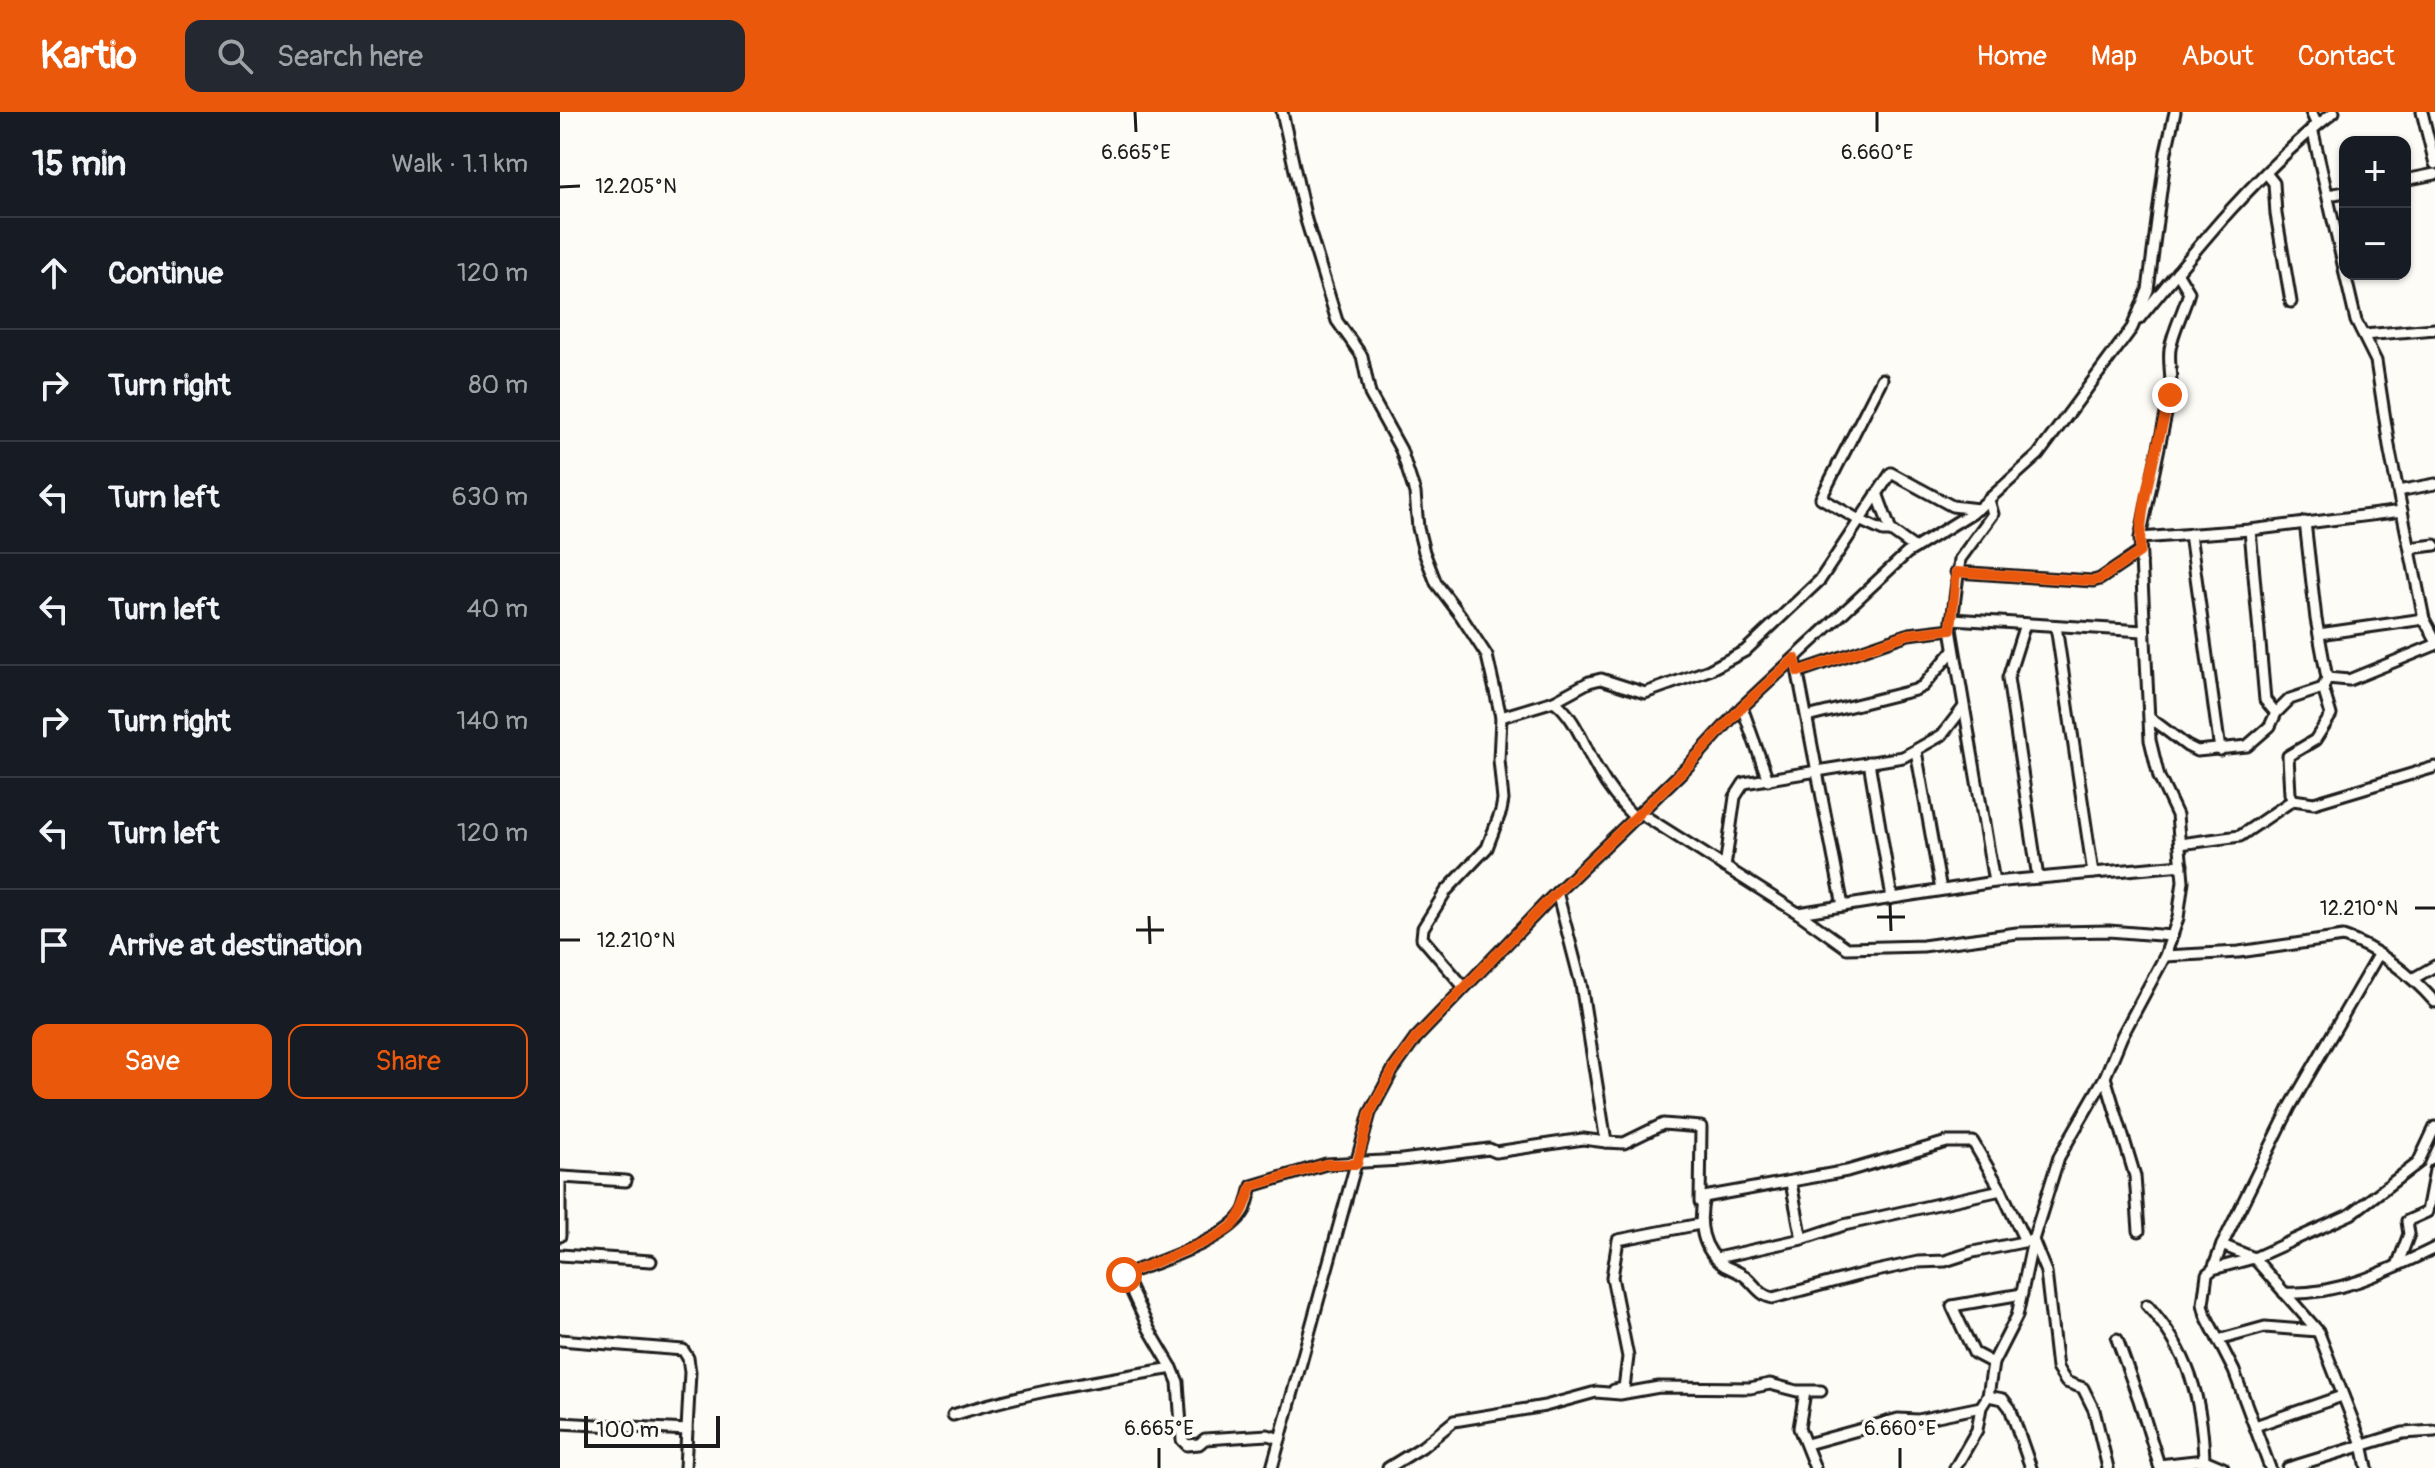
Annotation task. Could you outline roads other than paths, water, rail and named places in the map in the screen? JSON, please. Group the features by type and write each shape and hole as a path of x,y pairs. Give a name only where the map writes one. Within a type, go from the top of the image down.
{"street":[{"path":"1282,112 1306,220 1337,321 1362,356 1370,394 1401,450 1415,493 1424,552 1436,583 1487,656 1501,717 1501,811 1482,855 1446,891 1423,928 1422,938 1464,987"},
{"path":"2132,328 2148,290 2166,152 2175,112"},
{"path":"2311,112 2339,245"},
{"path":"1272,1468 1370,1113 1393,1070 1416,1038 1557,892 1687,767 1742,707 1907,553 1978,509 2038,455 2177,272 2266,173 2334,112"},
{"path":"2422,112 2435,164"},
{"path":"2266,173 2274,183 2276,214 2291,302"},
{"path":"2411,179 2435,174"},
{"path":"2328,195 2339,193"},
{"path":"1955,1468 1977,1430 1981,1407 1988,1396 1993,1363 2017,1316 2029,1241 2059,1157 2105,1077 2122,1036 2165,956 2178,918 2183,881 2177,815 2159,777 2150,740 2140,552 2140,538 2170,395 2169,353 2189,292 2177,272"},
{"path":"2150,718 2197,751 2247,746 2270,726 2276,713 2290,699 2325,683 2349,680 2435,642 2424,619 2376,361 2356,321 2347,280"},
{"path":"2364,335 2435,329"},
{"path":"1882,379 1821,493 1824,500 1859,520 1883,531 1891,531"},
{"path":"1501,717 1554,701 1601,679 1645,693 1709,670 1745,651 1820,580 1893,473 1952,506 1978,509"},
{"path":"2398,491 2435,484"},
{"path":"1877,493 1891,531 1915,548"},
{"path":"1989,500 1993,514 1960,559 1956,572 1952,624 1953,651 1994,882"},
{"path":"2140,538 2250,530 2402,511"},
{"path":"2293,800 2288,756 2315,740 2331,715 2305,522"},
{"path":"2250,530 2265,700 2276,713"},
{"path":"2190,534 2220,750"},
{"path":"2410,548 2435,545"},
{"path":"1956,572 2093,581 2140,552"},
{"path":"2319,634 2424,619"},
{"path":"1798,672 1909,634 1952,624 2025,624 2143,631"},
{"path":"2025,624 2008,678 2038,878"},
{"path":"2056,626 2093,873"},
{"path":"1807,717 1915,690 1923,686 1953,651"},
{"path":"1795,658 1843,906"},
{"path":"1554,701 1571,720 1617,801 1798,913 1847,948 1923,946 2017,933 2109,931 2172,936"},
{"path":"1742,707 1768,780"},
{"path":"1725,867 1735,797 1744,783 1903,757 1942,735 1963,708"},
{"path":"1916,751 1941,890"},
{"path":"1869,762 1892,898"},
{"path":"2180,844 2240,836 2293,800 2314,803 2435,767"},
{"path":"1798,913 1994,882 2182,865"},
{"path":"1557,892 1581,984 1606,1142"},
{"path":"2165,956 2239,952 2343,937 2357,941 2414,978 2435,1002"},
{"path":"2213,1269 2290,1107 2378,955"},
{"path":"2414,978 2435,966"},
{"path":"2105,1077 2135,1176 2139,1231"},
{"path":"1280,1439 1268,1435 1205,1439 1199,1444 1187,1445 1182,1440 1178,1382 1124,1275 1232,1226 1244,1211 1252,1186 1326,1164 1357,1164 1489,1149 1496,1152 1583,1139 1624,1143 1663,1124 1701,1127 1700,1219 1703,1237 1717,1258 1745,1276 1765,1296 1773,1298 1873,1272 1933,1260 1945,1261 2029,1241"},
{"path":"2270,1468 2234,1371 2203,1304 2207,1274 2213,1269 2254,1258 2351,1214 2418,1163 2435,1127"},
{"path":"1700,1219 1704,1197 1847,1171 1947,1142 1973,1142 2046,1272 2057,1368 2066,1382 2083,1388 2094,1410 2108,1468"},
{"path":"2397,1266 2409,1234 2407,1221 2427,1212 2435,1170"},
{"path":"560,1236 561,1177 626,1181"},
{"path":"1791,1183 1802,1239"},
{"path":"1717,1258 1802,1239 1844,1225 2001,1190"},
{"path":"1391,1467 1454,1421 1545,1406 1624,1388 1628,1357 1612,1277 1618,1240 1700,1219"},
{"path":"2222,1245 2254,1258 2318,1331 2362,1444 2367,1468"},
{"path":"2284,1293 2341,1288 2435,1248"},
{"path":"560,1255 651,1261"},
{"path":"1993,1363 1974,1353 1952,1306 2022,1294"},
{"path":"2147,1305 2169,1329 2198,1399 2204,1460"},
{"path":"2218,1340 2265,1327 2318,1331"},
{"path":"2117,1339 2159,1466 2204,1460 2223,1468"},
{"path":"560,1340 683,1350 690,1372 685,1468"},
{"path":"953,1415 1096,1381 1172,1368"},
{"path":"1596,1392 1620,1394 1659,1387 1750,1388 1770,1384 1805,1392 1821,1391"},
{"path":"1805,1392 1799,1428 1815,1468"},
{"path":"1988,1396 2003,1399 2010,1408 2031,1468"},
{"path":"2255,1426 2342,1396"},
{"path":"1807,1444 1898,1419 1918,1420 1981,1407"},
{"path":"560,1423 687,1430"},
{"path":"2288,1468 2413,1431 2435,1431"}]}
